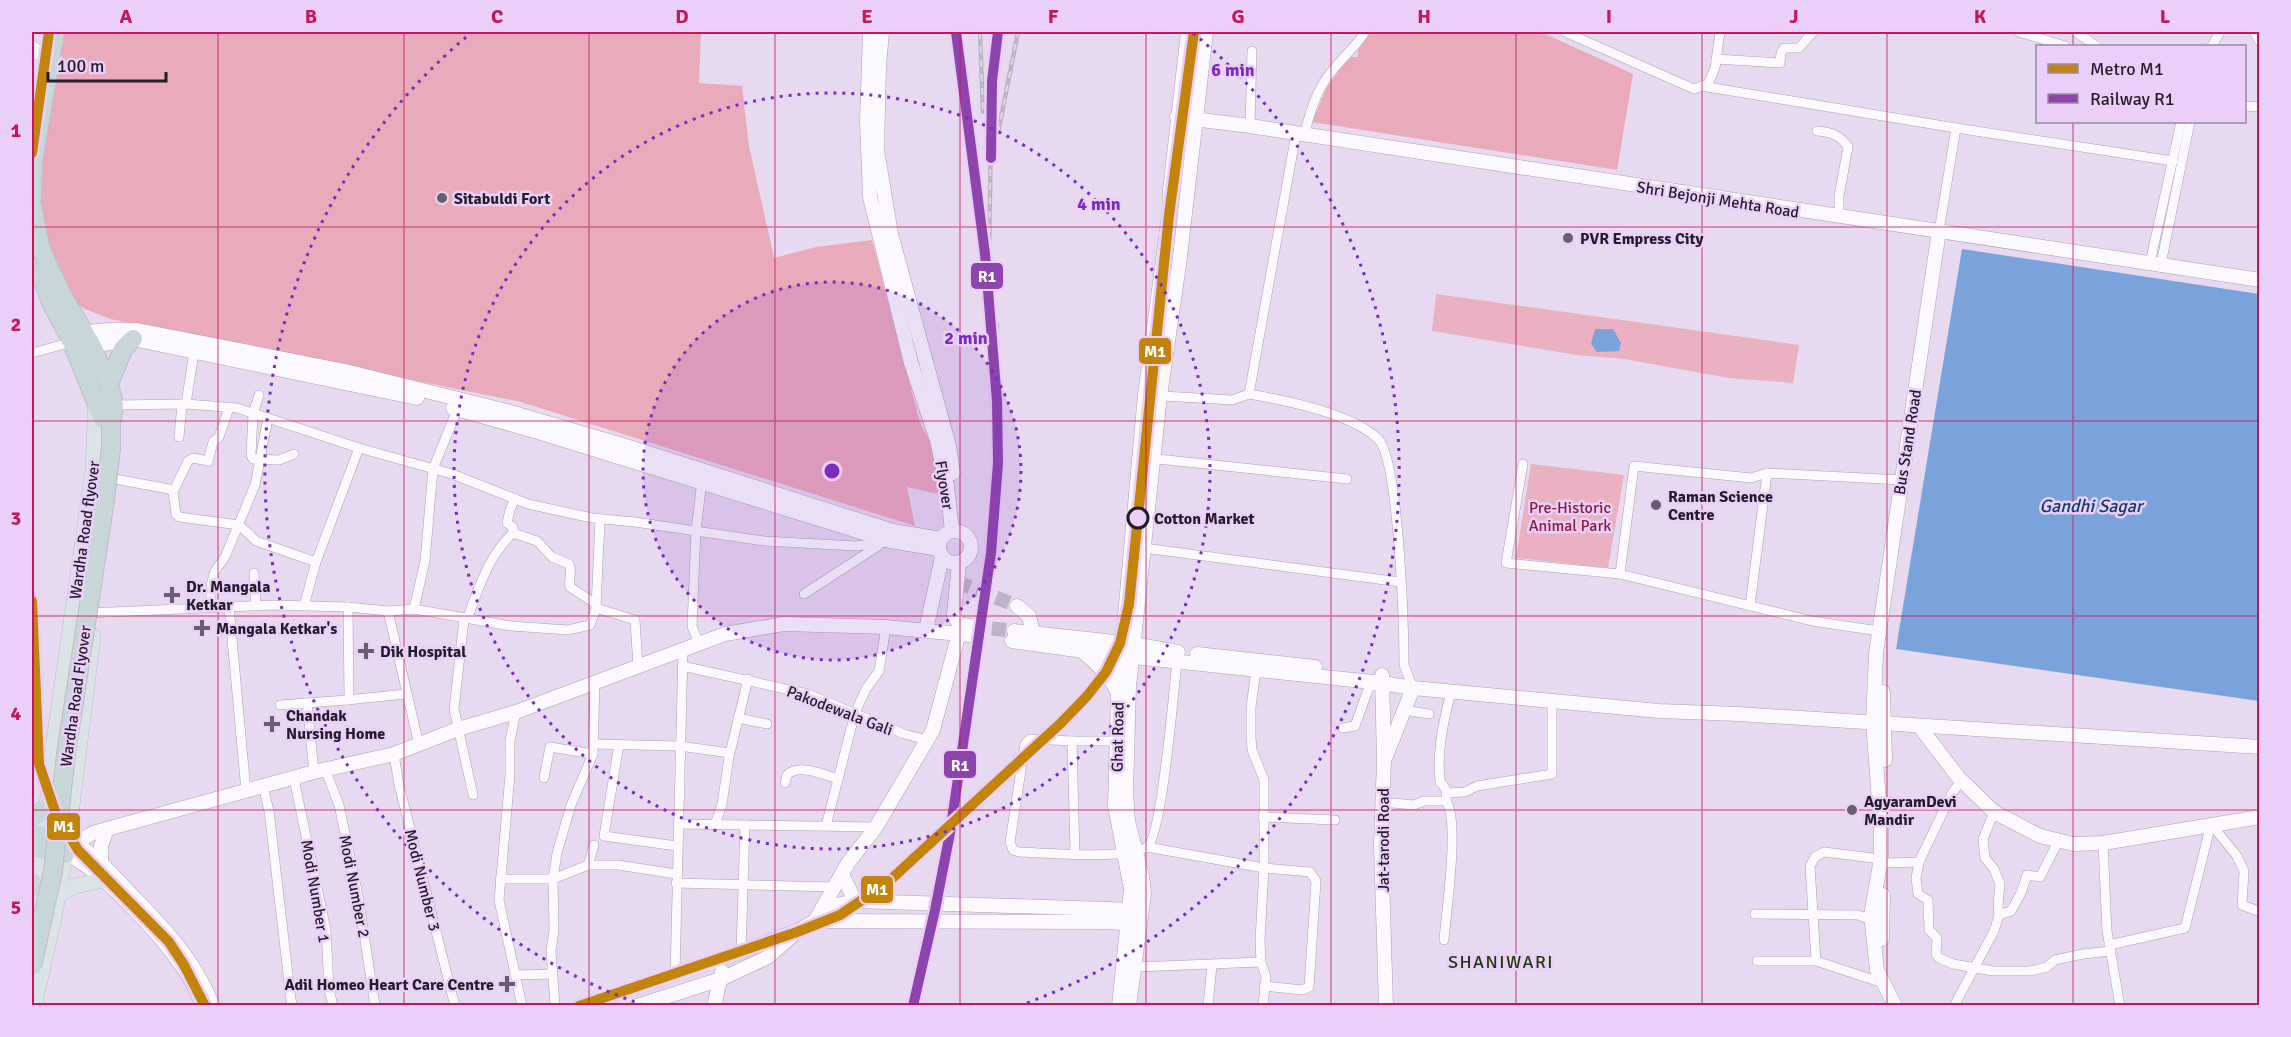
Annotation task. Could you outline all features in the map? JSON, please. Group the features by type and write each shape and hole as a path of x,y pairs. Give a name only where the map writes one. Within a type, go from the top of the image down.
{"highway":[{"path":"32,105 35,50 43,32"},
{"path":"32,198 33,162 54,32"},
{"path":"32,206 41,250 83,341 109,384"},
{"path":"32,251 51,302 83,341 106,413"},
{"path":"106,413 109,384 123,350 133,339"},
{"name":"Wardha Road Flyover","path":"32,935 48,849 63,723 97,505 106,413"},
{"name":"Wardha Road Flyover","path":"32,966 53,871 71,712 105,500 111,448 106,413"},
{"path":"36,841 69,845"}],"main road":[{"name":"Flyover","path":"870,32 867,121 870,197 911,363 937,440 947,486 948,538"},
{"path":"882,32 877,150 891,234 949,446 958,502 936,577 926,630"},
{"name":"Ghat Road","path":"1119,1005 1126,937 1135,917 1142,876 1128,821 1126,792 1127,650 1144,490 1145,395 1169,215 1177,117 1188,32"},
{"name":"Ghat Road","path":"1146,457 1160,396 1183,232 1206,32"},
{"name":"Shri Bejonji Mehta Road","path":"1177,117 1250,126 2259,280"},
{"path":"1166,230 1183,232"},
{"name":"Bus Stand Road","path":"1878,718 1876,653 1939,231"},
{"path":"83,341 137,330 193,348"},
{"path":"83,341 133,339 193,348 459,405 538,432 702,477 889,538 969,537 972,547 968,557 959,563 950,562 948,538"},
{"path":"34,1005 69,845 96,612 115,479 120,420 106,413"},
{"name":"Wardha Road flyover","path":"32,887 39,813 73,613 93,471 106,413"},
{"name":"Ghat Road","path":"1130,1005 1136,967 1135,917 1131,889 1136,850 1115,806 1116,741 1118,693 1144,548 1139,529"},
{"path":"959,563 954,615 956,621 965,630"},
{"path":"936,577 957,582"},
{"path":"1017,606 1029,616 1034,634"},
{"path":"69,845 93,832 298,778 319,770 394,754 419,746 458,729 516,712 725,634 784,624 965,630"},
{"path":"815,921 842,874 876,827 933,730 965,630"},
{"path":"1382,679 1256,670 1227,662 1177,661 1127,650 1034,634 1013,636 1082,651 1127,650 1165,651 1227,662 1382,679 1451,693 1659,711 1924,720 2259,738"},
{"path":"1082,651 1102,670 1114,684 1118,693"},
{"name":"Jat-tarodi Road","path":"1382,679 1384,760 1381,846 1386,1005"},
{"path":"1384,760 1405,708 1411,684"},
{"path":"1411,684 1878,718"},
{"path":"1878,718 1884,861 1881,909 1882,961 1903,1005"},
{"path":"1924,720 2259,747"},
{"path":"1924,720 1961,781 1994,812 2040,836 2073,844 2103,843 2259,817"},
{"path":"101,862 101,846 107,829"},
{"path":"69,845 101,862 184,952 204,982 213,1005"},
{"path":"69,845 81,861 104,880 182,967 203,1005"},
{"path":"1884,861 1872,920 1877,970 1895,1005"},
{"path":"842,874 855,901"},
{"path":"58,895 75,886 104,880"},
{"path":"1111,915 1131,889"},
{"path":"823,908 855,901 1135,917"},
{"path":"580,1005 741,952 799,930 815,921 1111,915"},
{"path":"1111,915 1126,937"},
{"path":"637,1005 721,979 768,957 799,930"},
{"path":"714,1005 724,958"}],"street":[{"path":"1249,394 1300,134 1324,81 1360,41 1365,32"},
{"path":"1565,32 1694,89 1708,84 1715,68 1720,32"},
{"path":"1716,59 1780,63 1784,48 1799,48 1813,32"},
{"path":"2019,32 2062,45"},
{"path":"2076,32 2095,45"},
{"path":"2254,32 2259,42"},
{"path":"1250,126 1252,51"},
{"path":"1701,86 2173,161"},
{"path":"2155,264 2181,123"},
{"path":"2155,264 2190,123"},
{"path":"1939,231 1956,128"},
{"path":"1817,131 1833,134 1843,140 1848,147 1839,196 1839,217"},
{"path":"32,353 83,341"},
{"path":"179,437 193,348"},
{"path":"1145,395 1232,400 1249,394 1277,398 1357,424 1379,440 1387,457 1392,486 1401,582 1404,665 1411,684"},
{"path":"259,395 253,414 251,455 253,459 279,460 294,454"},
{"path":"106,413 184,404 229,408 434,469 528,504 600,519 764,541 856,546 889,538"},
{"path":"414,609 425,561 434,469 459,405"},
{"path":"229,408 219,437 213,442 208,460 188,461 173,492 176,514 179,517 239,525 256,542 316,562"},
{"path":"212,607 214,571 225,557 255,485 268,418"},
{"path":"304,606 316,562 359,448"},
{"path":"1146,457 1347,479"},
{"path":"1523,464 1506,563 1620,574 1812,621 1879,631"},
{"path":"1620,574 1635,466 1751,478 1767,473 1902,480"},
{"path":"1750,606 1767,473"},
{"path":"699,644 692,626 696,531 702,477"},
{"path":"115,479 169,489 173,492"},
{"path":"473,795 454,709 466,619 499,546 513,533 513,526 507,523 515,498"},
{"path":"73,613 229,606 348,607 388,611 414,609 511,626 568,630 590,625 596,606 600,519"},
{"path":"513,533 537,542 552,557 569,564 572,570 568,582 570,587 596,606 635,620 638,667"},
{"path":"804,594 889,538"},
{"path":"1144,548 1401,582"},
{"path":"254,573 256,606"},
{"path":"229,606 246,791"},
{"path":"347,700 350,695 348,607"},
{"path":"388,611 419,746"},
{"path":"825,826 855,713 866,689 879,671 886,627"},
{"path":"675,975 683,650"},
{"path":"1136,850 1152,842 1160,815 1177,661"},
{"name":"Pakodewala Gali","path":"682,666 808,694 904,734 927,740"},
{"path":"1256,670 1251,707 1252,750 1264,780 1261,962 1266,977 1263,1005"},
{"path":"715,825 722,804 729,753 748,679"},
{"path":"1343,728 1355,726 1369,687 1382,679"},
{"path":"555,1005 553,879 556,853 571,805 593,754 595,682"},
{"path":"1444,940 1453,827 1444,786 1440,782 1438,763 1441,730 1451,693"},
{"path":"280,705 406,694"},
{"path":"1382,802 1414,805 1465,792 1477,786 1552,774 1552,702"},
{"name":"Modi Number 2","path":"307,703 319,770 339,805 358,896 375,1005"},
{"path":"1405,708 1429,711"},
{"path":"516,712 510,741 510,775 499,900 522,1005"},
{"path":"738,718 767,724"},
{"path":"1116,741 1030,739 1025,744 1010,842 1013,850 1075,853 1136,850 1264,868 1310,872 1316,881 1309,987 1302,990 1264,986"},
{"path":"1072,741 1075,853"},
{"path":"594,744 680,746 729,753"},
{"path":"619,744 604,836 677,846"},
{"path":"544,778 550,747 593,754"},
{"name":"Modi Number 3","path":"394,754 399,785 455,1005"},
{"path":"786,783 787,775 794,770 838,779"},
{"name":"Modi Number 1","path":"298,778 295,784 326,930 329,988 333,1005"},
{"path":"1961,781 1952,793 1919,862 1916,887 1918,894 1928,900 1929,930 1937,938 1936,954 1939,958 1953,964 1993,971 2030,971 2047,967 2055,960 2185,928 2211,824"},
{"path":"263,786 269,811 293,1005"},
{"path":"1954,1005 1994,932 1999,915 2000,884 1994,869 1985,858 1983,839 1994,812"},
{"path":"1263,817 1335,820"},
{"path":"678,824 876,827"},
{"path":"2211,824 2237,856 2244,871 2242,905 2259,912"},
{"path":"741,952 745,825"},
{"path":"1999,915 2011,911 2021,893 2027,875 2040,877 2059,840"},
{"path":"2103,843 2109,948 2120,1005"},
{"path":"588,865 594,845"},
{"path":"1816,961 1810,866 1815,857 1824,852 1884,861 1919,862"},
{"path":"500,879 553,879 588,865 618,865 676,878 743,885 833,888"},
{"path":"1755,914 1858,915 1872,920"},
{"path":"1757,961 1816,961 1883,983"},
{"path":"1136,967 1261,962"},
{"path":"1208,1005 1212,965"},
{"path":"516,975 553,974"}],"green space":[{"path":"1436,294 1799,345 1793,383 1729,378 1624,359 1577,355 1432,331"},
{"name":"Pre-Historic Animal Park","path":"1531,464 1624,475 1608,568 1516,558"}],"shaded area":[{"path":"63,32 701,32 699,83 742,86 749,146 774,258 816,247 872,240 920,423 938,456 947,496 907,487 915,526 521,402 110,319 83,308 59,287 37,196"},
{"path":"1370,32 1541,32 1633,74 1617,170 1312,122 1327,87 1349,57 1358,57 1358,50"}],"water":[{"name":"Gandhi Sagar","path":"1962,249 2259,294 2259,701 1896,649"},
{"path":"1595,329 1613,329 1621,343 1619,351 1597,352 1591,344"}],"tunnel":[{"path":"957,582 1017,606"},
{"path":"971,626 1014,631"}],"railway":[{"path":"980,32 983,112"},
{"path":"989,246 992,81 998,32"},
{"path":"998,133 1018,32"},
{"path":"996,382 997,324"}],"metro line":[{"name":"M1","path":"32,153 49,32"},
{"name":"M1","path":"579,1006 797,932 840,915 887,883 1061,723 1106,672 1120,643 1129,604 1169,215 1194,32"},
{"name":"M1","path":"32,601 39,764 56,814 78,850 169,942 205,1006"}],"rail line":[{"name":"R1","path":"913,1006 950,833 991,553 998,463 997,401 985,254 956,32"},
{"name":"R1","path":"991,158 992,81 998,32"}],"place":[{"name":"Sitabuldi Fort","path":"442,198"},
{"name":"PVR Empress City","path":"1568,238"},
{"name":"Raman Science Centre","path":"1656,505"},
{"name":"Cotton Market","path":"1138,518"},
{"name":"Dr. Mangala Ketkar","path":"172,595"},
{"name":"Mangala Ketkar's","path":"202,628"},
{"name":"Dik Hospital","path":"366,651"},
{"name":"Chandak Nursing Home","path":"272,724"},
{"name":"AgyaramDevi Mandir","path":"1852,810"},
{"name":"Adil Homeo Heart Care Centre","path":"507,984"}],"district":[{"name":"SHANIWARI","path":"1501,962"}]}
